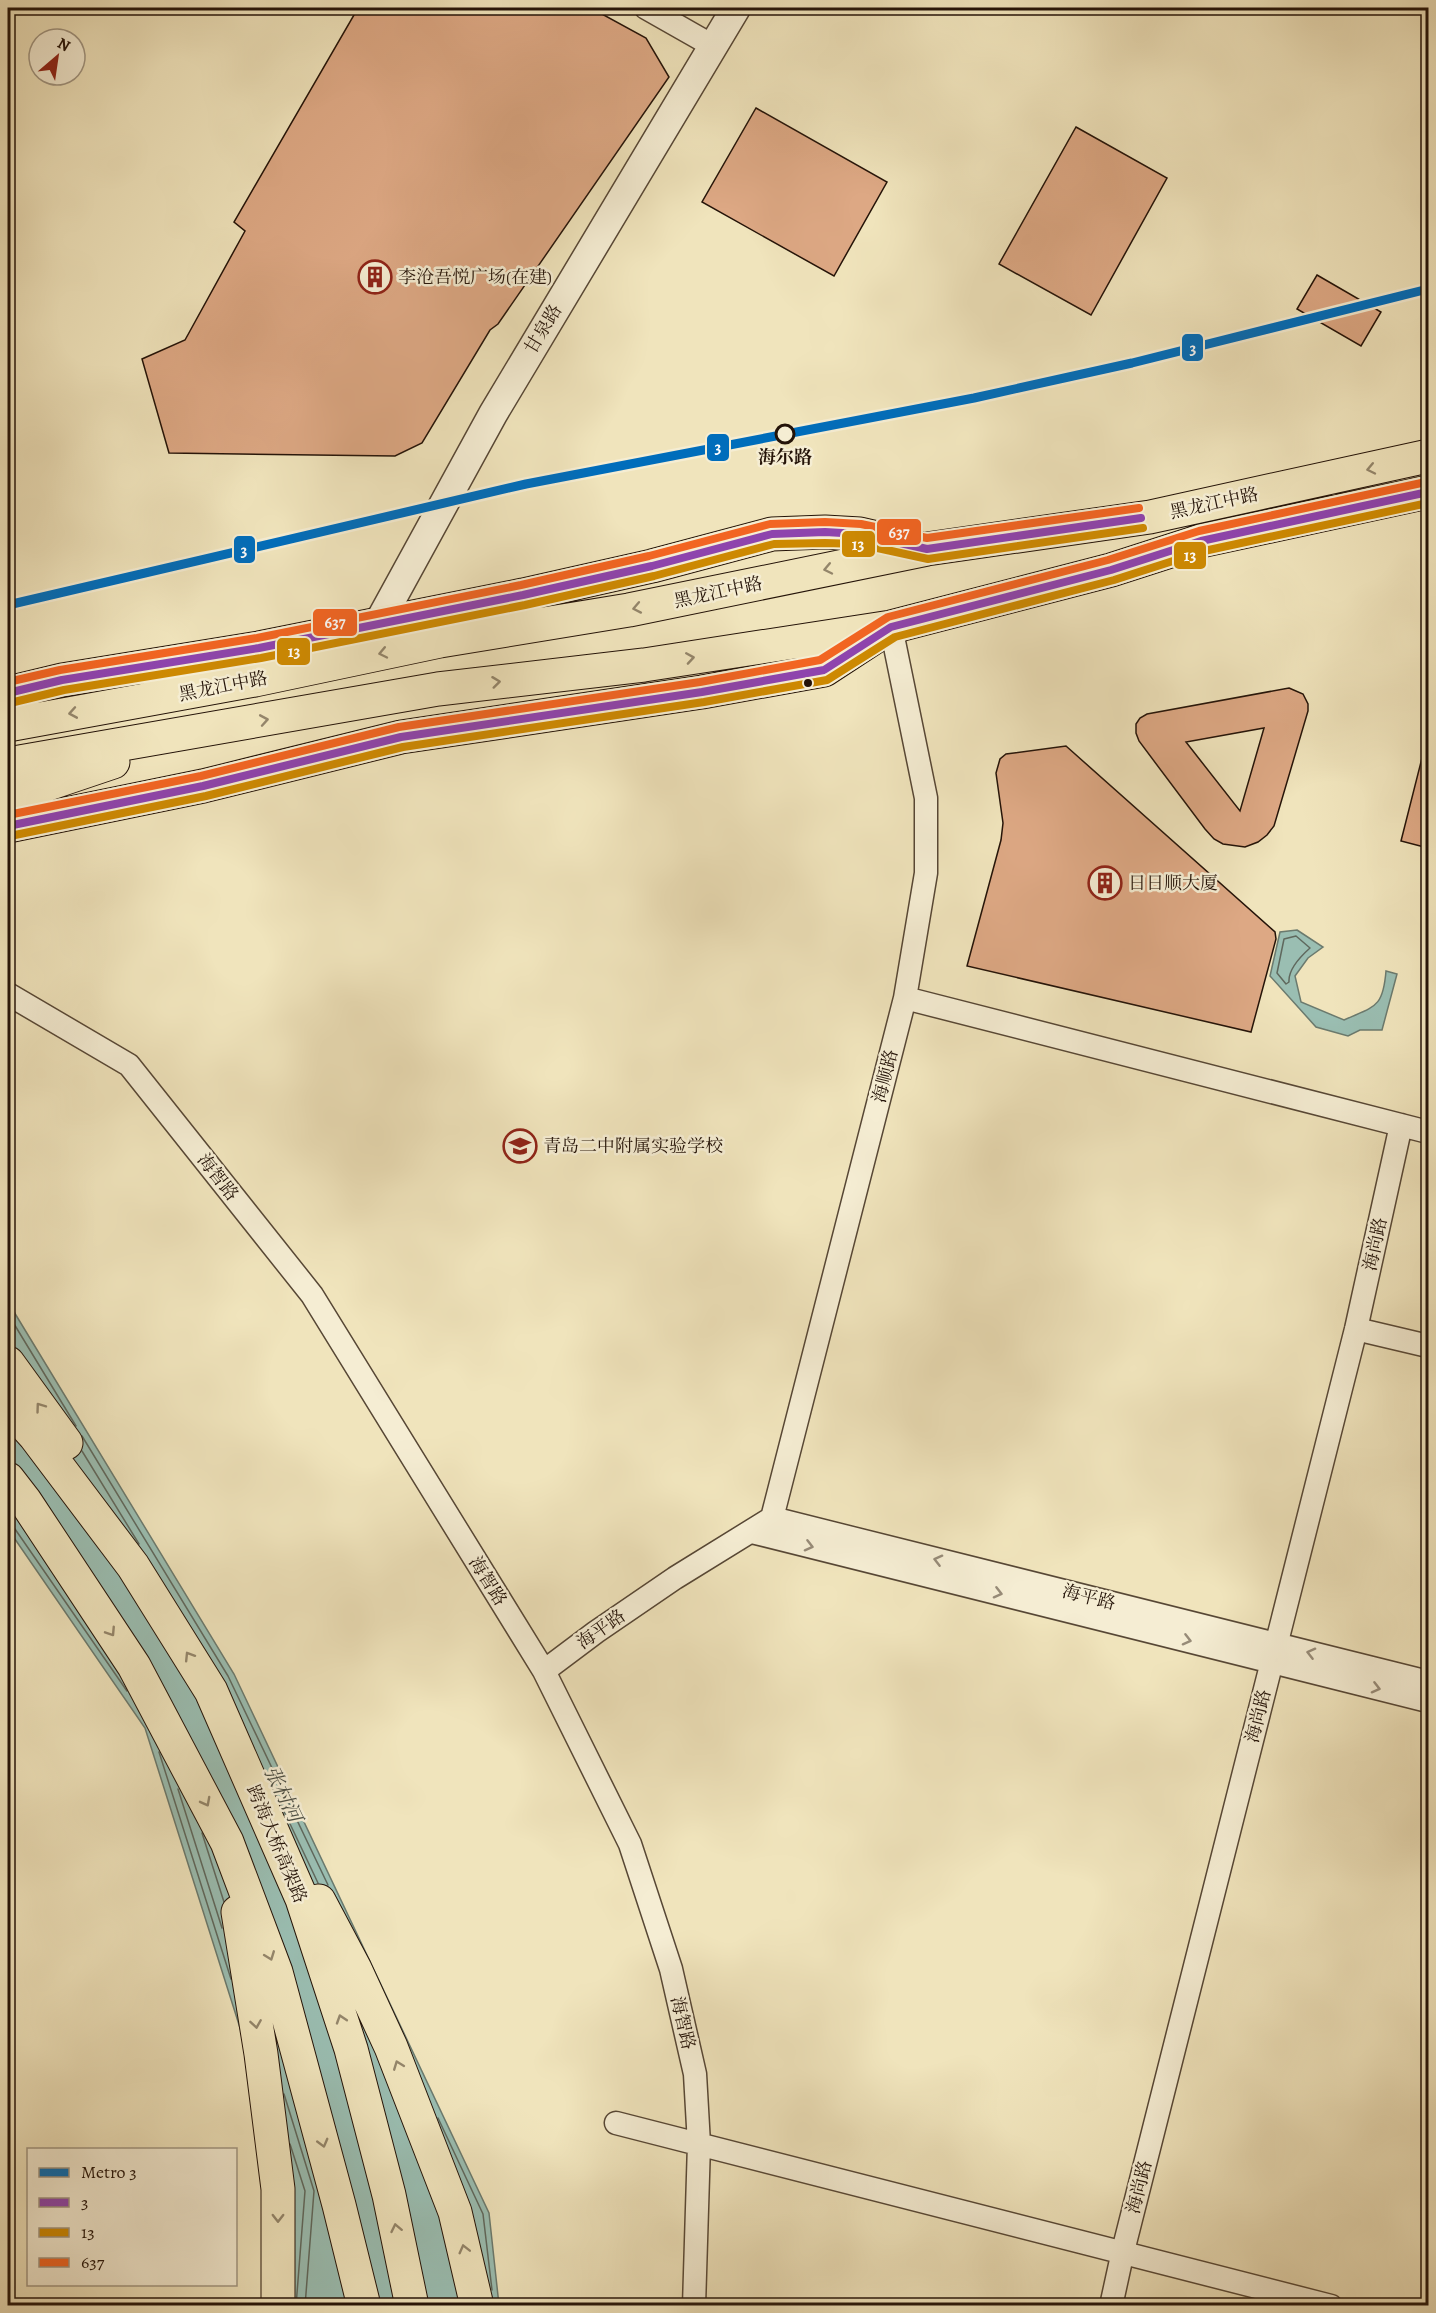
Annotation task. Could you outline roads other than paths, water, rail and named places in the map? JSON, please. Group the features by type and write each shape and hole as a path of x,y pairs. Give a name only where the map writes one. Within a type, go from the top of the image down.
{"highway":[{"name":"黑龙江中路","path":"8,725 255,680 440,641 629,610 927,549 1150,517 1428,456"},
{"name":"黑龙江中路","path":"8,764 438,689 644,665 891,627 1111,570 1201,541 1428,492"},
{"path":"8,695 62,680 259,648 523,595 652,566 772,534 825,532 860,534 927,549"},
{"name":"黑龙江中路","path":"8,826 203,786 401,737 702,692 824,670 891,627"},
{"path":"8,695 133,684 255,680"},
{"path":"8,801 24,792 206,730"},
{"path":"8,1363 91,1477 133,1566"},
{"name":"跨海大桥高架路","path":"8,1406 35,1436 133,1566 211,1691 302,1899 351,2049 389,2195 412,2306"},
{"path":"8,1479 25,1501 134,1666 227,1842 276,1972 364,2306"},
{"path":"8,1506 91,1602"},
{"path":"211,1691 355,1969 392,2047 454,2211 477,2306"},
{"path":"227,1842 261,2054 278,2189 278,2306"}],"street":[{"path":"646,8 713,46"},
{"name":"甘泉路","path":"378,624 493,414 735,8"},
{"name":"海顺路","path":"772,1518 905,998 926,873 926,798 891,627"},
{"name":"海智路","path":"8,994 129,1065 312,1295 544,1671 630,1844 671,1969 695,2074 699,2144 694,2306"},
{"path":"905,998 1428,1132"},
{"name":"海尚路","path":"1111,2306 1356,1329 1401,1125"},
{"path":"1356,1329 1428,1346"},
{"name":"海平路","path":"544,1671 675,1578 772,1518 1274,1653 1428,1701"},
{"name":"海平路","path":"752,1532 1274,1653 1428,1682"},
{"path":"616,2124 1123,2251 1331,2306"}],"water":[{"path":"1297,930 1323,947 1308,958 1295,976 1301,1002 1344,1020 1376,1004 1383,992 1386,971 1397,974 1382,1030 1360,1030 1348,1036 1316,1027 1270,976 1280,932"},
{"name":"张村河","path":"8,1302 234,1674 489,2213 499,2305 283,2305 292,2192 145,1728 8,1529"}],"metro line":[{"name":"3","path":"8,605 526,484 974,398 1132,363 1428,289"}],"place":[{"name":"李沧吾悦广场(在建)","path":"375,277"},
{"name":"海尔路","path":"785,434"},
{"name":"日日顺大厦","path":"1105,883"},
{"name":"青岛二中附属实验学校","path":"520,1146"}]}
